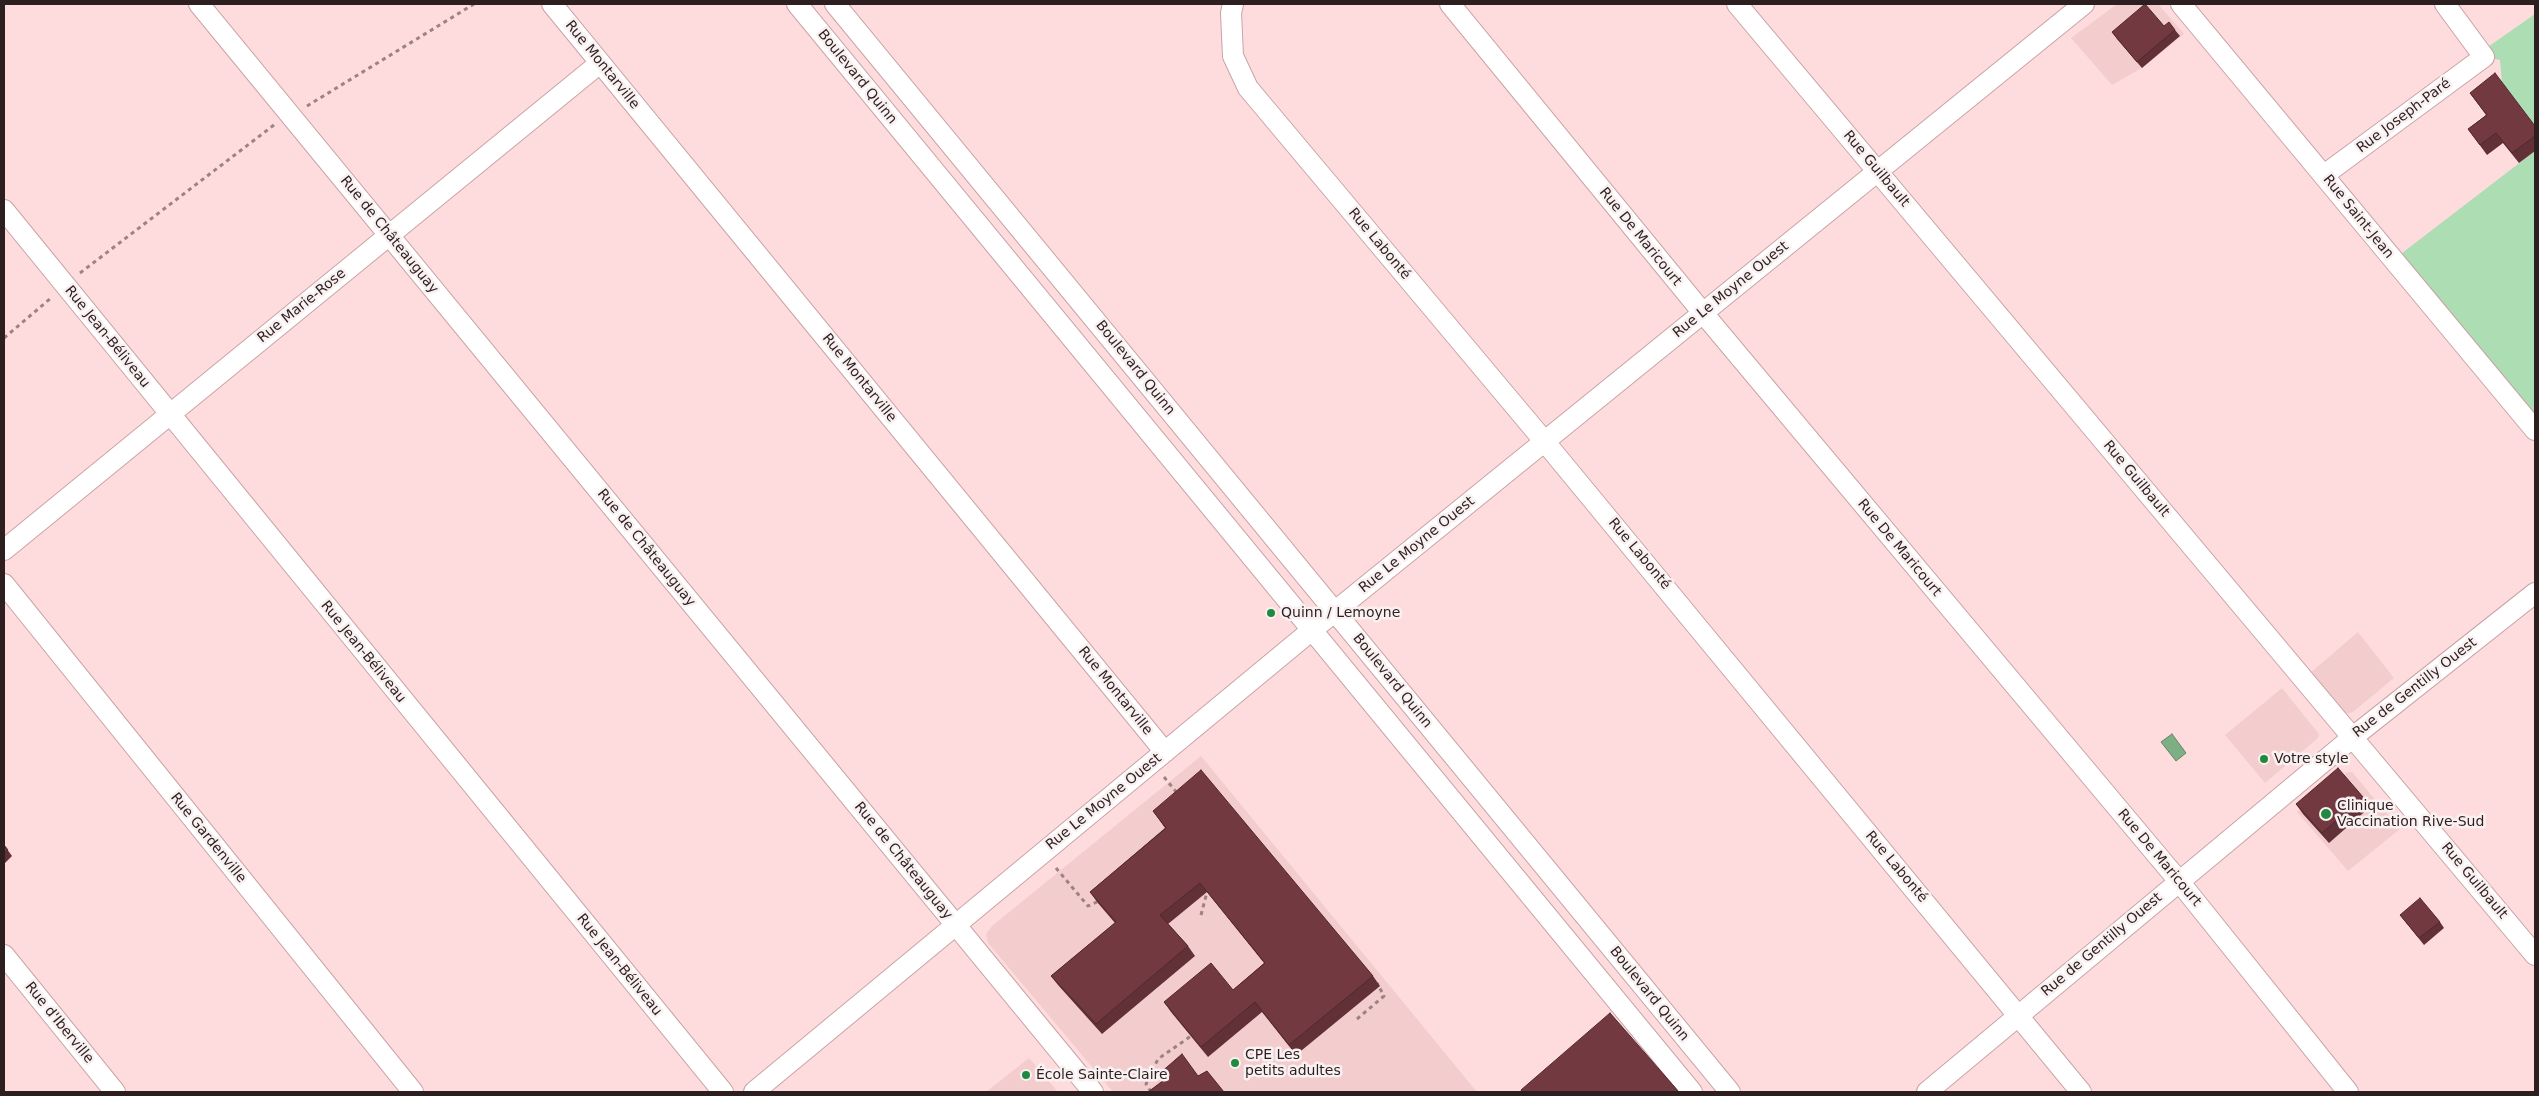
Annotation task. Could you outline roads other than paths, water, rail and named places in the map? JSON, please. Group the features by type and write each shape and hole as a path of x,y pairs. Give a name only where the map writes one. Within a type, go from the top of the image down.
{"street":[{"name":"Rue de Châteauguay","path":"198,4 1093,1092"},
{"name":"Rue Montarville","path":"552,4 1159,758"},
{"name":"Boulevard Quinn","path":"797,4 1692,1092"},
{"name":"Boulevard Quinn","path":"835,4 1730,1092"},
{"name":"Rue Labonté","path":"1233,4 1231,13 1232,56 1248,88 1545,442 2081,1092"},
{"name":"Rue De Maricourt","path":"1450,4 1703,313 2178,880 2348,1092"},
{"name":"Rue Guilbault","path":"1737,4 2535,955"},
{"name":"Rue Le Moyne Ouest","path":"754,1092 1312,630 2084,4"},
{"name":"Rue Saint-Jean","path":"2181,4 2535,430"},
{"name":"Rue Joseph-Paré","path":"2324,175 2484,57 2445,4"},
{"name":"Rue Marie-Rose","path":"4,550 600,63"},
{"name":"Rue Jean-Béliveau","path":"4,210 723,1092"},
{"path":"1013,266 1035,247"},
{"name":"Rue Gardenville","path":"4,584 413,1092"},
{"name":"Rue de Gentilly Ouest","path":"1927,1092 2178,880 2353,737 2535,593"},
{"name":"Rue d'Iberville","path":"4,954 115,1092"}],"place":[{"name":"Quinn / Lemoyne","path":"1271,613"},
{"name":"Votre style","path":"2264,759"},
{"name":"Clinique Vaccination Rive-Sud","path":"2326,814"},
{"name":"CPE Les petits adultes","path":"1235,1063"},
{"name":"École Sainte-Claire","path":"1026,1075"}]}
